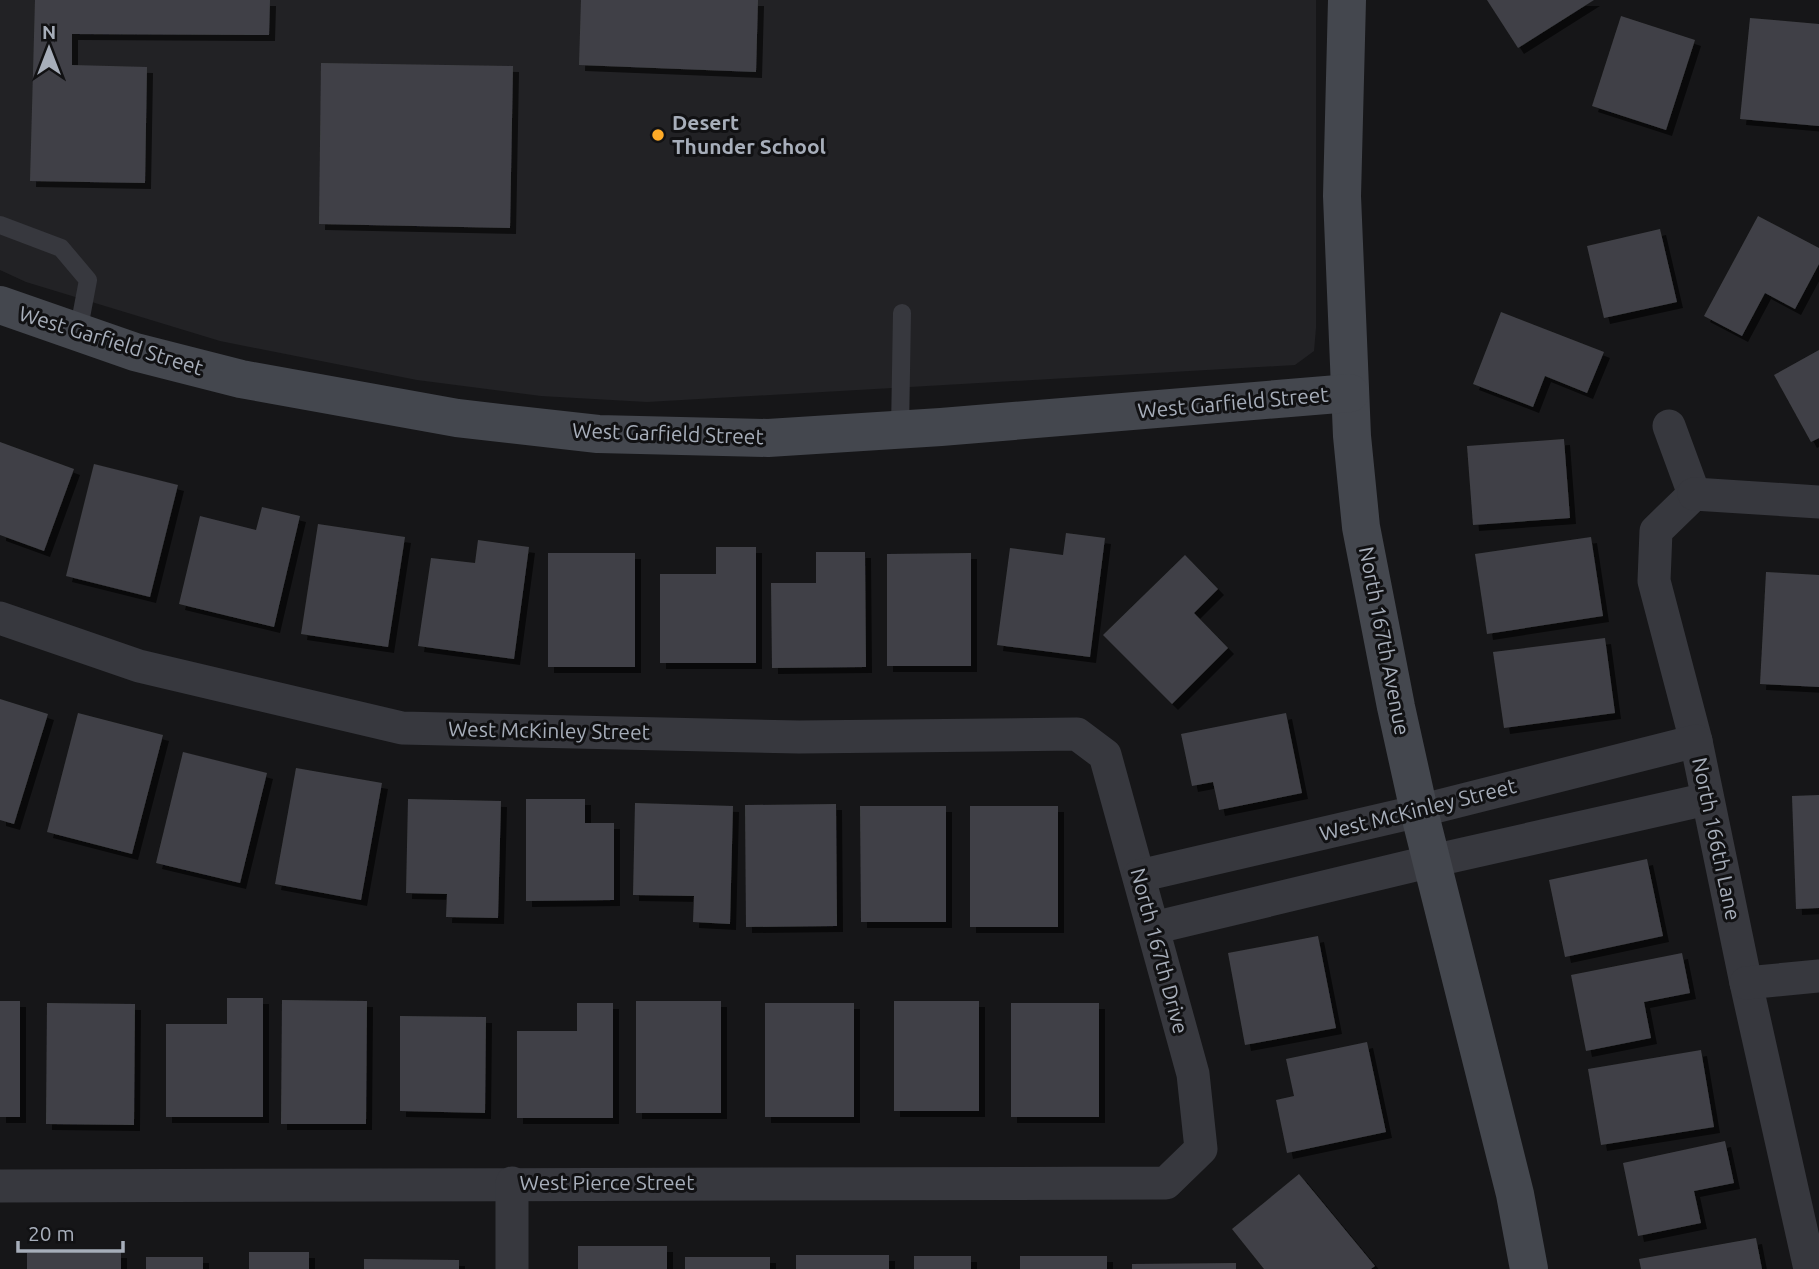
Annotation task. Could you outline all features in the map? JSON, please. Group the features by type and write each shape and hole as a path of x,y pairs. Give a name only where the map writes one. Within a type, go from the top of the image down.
{"street":[{"name":"North 167th Avenue","path":"1347,0 1342,196 1352,436 1362,527 1419,811 1515,1194 1529,1269"},
{"name":"West Garfield Street","path":"0,305 135,352 241,379 457,418 598,434 768,438 900,430 1350,393"},
{"path":"1669,426 1694,495 1819,502"},
{"name":"North 166th Lane","path":"1694,495 1656,531 1654,581 1696,741 1706,799 1810,1269"},
{"name":"West McKinley Street","path":"0,618 139,666 402,728 799,737 1077,734 1105,755"},
{"name":"West McKinley Street","path":"1139,876 1419,811 1696,741"},
{"name":"North 167th Drive","path":"1105,755 1193,1074 1201,1149"},
{"path":"1153,928 1706,799"},
{"path":"1746,983 1819,976"},
{"name":"West Pierce Street","path":"0,1186 1166,1183 1201,1149"},
{"path":"512,1183 512,1269"}],"lane":[{"path":"0,225 61,248 88,281 78,333"},
{"path":"900,430 902,313"}],"shaded area":[{"name":"Desert Thunder School","path":"0,0 1316,0 1314,351 1295,365 647,402 541,396 417,380 220,341 26,282 0,270"}],"building":[{"path":"35,0 270,0 269,35 72,34 72,65 147,67 145,183 30,181"},
{"path":"581,0 758,0 756,72 579,65"},
{"path":"1487,0 1594,0 1518,48"},
{"path":"1621,16 1695,40 1666,130 1592,106"},
{"path":"1750,18 1819,24 1819,126 1740,119"},
{"path":"321,63 513,66 510,228 319,224"},
{"path":"1758,216 1819,248 1819,264 1795,309 1765,293 1742,336 1704,316"},
{"path":"1660,229 1677,302 1604,318 1587,246"},
{"path":"1501,312 1604,352 1587,393 1545,376 1533,407 1473,384"},
{"path":"1819,350 1819,438 1811,442 1774,375"},
{"path":"1564,439 1570,518 1473,525 1467,446"},
{"path":"0,442 74,469 44,551 0,535"},
{"path":"94,464 178,485 150,597 66,576"},
{"path":"262,507 300,516 274,627 179,604 200,516 256,530"},
{"path":"318,524 405,537 388,647 301,634"},
{"path":"1066,533 1105,538 1090,657 997,645 1010,548 1063,555"},
{"path":"1591,537 1603,616 1487,634 1475,554"},
{"path":"478,540 529,547 514,659 418,646 431,558 475,563"},
{"path":"716,547 756,547 756,663 660,663 660,574 716,574"},
{"path":"816,552 865,552 866,667 772,668 771,583 816,583"},
{"path":"548,553 635,553 635,667 548,667"},
{"path":"971,553 971,666 887,666 887,554"},
{"path":"1185,555 1218,589 1194,613 1228,648 1172,704 1103,635"},
{"path":"1766,572 1819,575 1819,687 1760,684"},
{"path":"1605,638 1615,713 1504,728 1493,652"},
{"path":"0,699 48,714 14,824 0,820"},
{"path":"78,713 163,735 132,854 47,832"},
{"path":"1286,713 1302,793 1219,810 1213,782 1192,786 1181,734"},
{"path":"183,752 267,773 240,883 156,863"},
{"path":"296,768 382,783 361,900 275,884"},
{"path":"1819,795 1819,908 1796,909 1792,796"},
{"path":"408,799 501,801 498,918 446,917 447,894 406,893"},
{"path":"526,799 585,799 585,823 614,823 614,900 526,901"},
{"path":"635,803 733,806 730,924 693,922 694,896 633,895"},
{"path":"836,804 837,926 746,927 745,805"},
{"path":"860,806 946,806 946,922 861,922"},
{"path":"970,806 1058,806 1058,927 970,927"},
{"path":"1647,859 1663,936 1565,957 1549,880"},
{"path":"1318,936 1336,1028 1245,1045 1228,953"},
{"path":"1682,953 1690,993 1644,1002 1651,1038 1586,1051 1571,975"},
{"path":"227,998 263,998 263,1117 166,1117 166,1024 227,1024"},
{"path":"282,1000 367,1001 366,1124 281,1124"},
{"path":"0,1001 20,1001 20,1117 0,1117"},
{"path":"636,1001 721,1001 721,1113 636,1113"},
{"path":"894,1001 979,1001 979,1111 894,1111"},
{"path":"47,1003 135,1004 134,1125 46,1124"},
{"path":"577,1003 613,1003 613,1118 517,1118 517,1031 577,1031"},
{"path":"765,1003 854,1003 854,1117 765,1117"},
{"path":"1011,1003 1099,1003 1099,1117 1011,1117"},
{"path":"400,1016 486,1017 485,1113 400,1111"},
{"path":"1367,1042 1386,1132 1287,1153 1276,1100 1294,1096 1286,1059"},
{"path":"1701,1050 1714,1127 1601,1145 1588,1069"},
{"path":"1725,1141 1734,1183 1694,1191 1701,1223 1638,1236 1623,1163"},
{"path":"1299,1174 1375,1266 1371,1269 1264,1269 1232,1229"},
{"path":"1756,1238 1762,1269 1641,1269 1639,1259"},
{"path":"578,1246 667,1246 667,1269 578,1269"},
{"path":"121,1252 121,1269 27,1269 27,1253"},
{"path":"249,1252 309,1252 309,1269 249,1269"},
{"path":"796,1255 889,1255 889,1269 796,1269"},
{"path":"914,1256 971,1256 971,1269 914,1269"},
{"path":"1020,1256 1107,1256 1107,1269 1020,1269"},
{"path":"146,1257 203,1257 203,1269 146,1269"},
{"path":"685,1257 770,1257 770,1269 685,1269"},
{"path":"364,1259 459,1260 459,1269 364,1269"},
{"path":"1236,1263 1236,1269 1132,1269 1132,1264"}],"place":[{"name":"Desert Thunder School","path":"658,135"}]}
